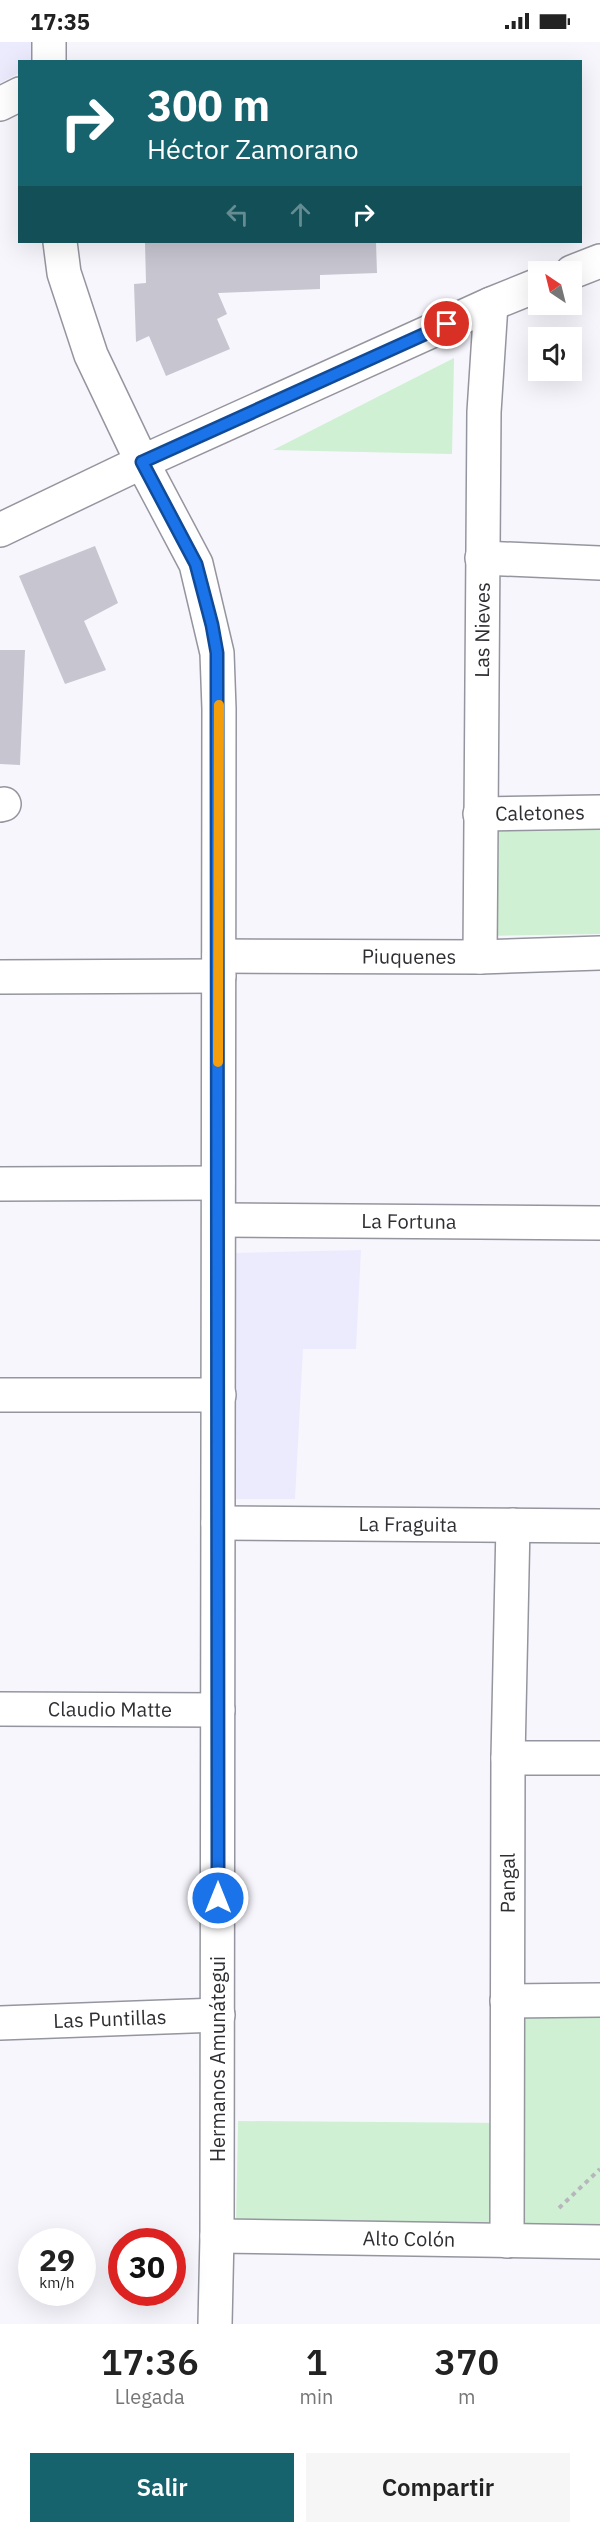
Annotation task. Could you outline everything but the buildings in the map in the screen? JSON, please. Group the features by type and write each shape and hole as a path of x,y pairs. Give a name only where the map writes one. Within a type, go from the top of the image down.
{"street":[{"path":"49,42 49,60"},
{"path":"0,104 18,95"},
{"name":"Hermanos Amunátegui","path":"60,243 64,273 91,355 142,462 196,564 217,653 219,966 218,2236 215,2324"},
{"path":"582,268 600,261"},
{"path":"0,530 142,462 528,289"},
{"name":"Las Nieves","path":"480,957 483,412 491,304"},
{"path":"482,558 600,563"},
{"name":"Caletones","path":"480,814 600,812"},
{"name":"Piuquenes","path":"0,977 219,966 600,952"},
{"path":"0,1184 218,1183"},
{"name":"La Fortuna","path":"219,1220 600,1223"},
{"path":"0,1395 219,1395"},
{"name":"La Fraguita","path":"218,1522 600,1526"},
{"name":"Pangal","path":"513,1525 508,1758 507,2001 517,2241"},
{"name":"Claudio Matte","path":"0,1709 218,1710"},
{"path":"508,1758 600,1758"},
{"path":"507,2001 600,2000"},
{"name":"Las Puntillas","path":"0,2023 218,2015"},
{"name":"Alto Colón","path":"218,2236 600,2242"}],"path":[{"path":"517,2241 537,2228 600,2169"}],"shaded area":[{"path":"0,42 34,42 34,60 18,60 18,74 0,83"},
{"path":"361,1250 356,1349 303,1349 295,1499 228,1499 233,1253"}],"green space":[{"path":"454,358 452,454 273,450"},
{"path":"600,824 600,934 485,936 487,826"},
{"path":"516,2011 600,2012 600,2228 236,2226 238,2121 514,2123"}],"slow traffic":[{"path":"218,1062 219,705"}],"route":[{"path":"218,1898 219,710 217,653 196,564 142,462 447,324"}]}
